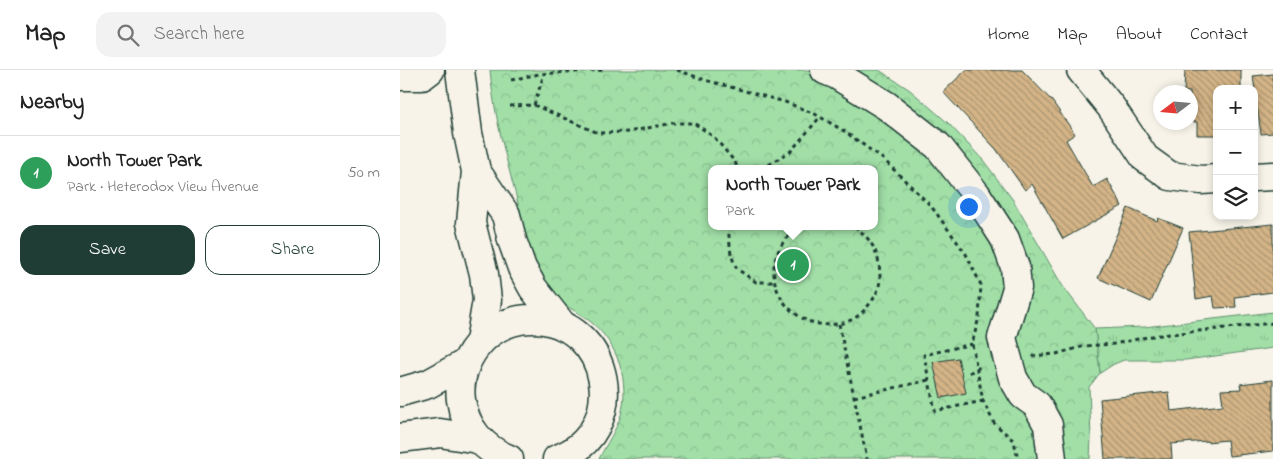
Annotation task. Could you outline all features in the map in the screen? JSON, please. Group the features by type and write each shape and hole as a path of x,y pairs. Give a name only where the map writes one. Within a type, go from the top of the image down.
{"street":[{"path":"400,76 422,76 430,70"},
{"path":"460,70 468,133 476,171 471,223 484,274 487,300 473,352 461,382 461,400 465,418 478,439 494,452 509,459"},
{"path":"825,70 837,75 887,106 938,146 976,194 1005,239 1015,267 1017,288 1002,338 1013,378 1023,394 1037,405 1048,425 1052,459"},
{"path":"1092,74 1111,107 1145,158 1170,176 1201,180 1213,179"},
{"path":"476,171 506,215 522,268 533,288 563,326"},
{"path":"1258,177 1273,176"},
{"path":"400,392 428,384 473,352 494,330 519,320 546,320 563,326 578,336 591,349 599,365 604,382 604,400 599,418 584,450 571,452 557,459"},
{"path":"400,438 440,434 478,439"}],"path":[{"path":"511,80 544,74 606,70"},
{"path":"677,70 705,80 785,102 820,117 844,131 883,159 931,206 966,254 981,285 979,317 972,344 983,401 994,423 1014,441 1018,459"},
{"path":"534,105 544,74"},
{"path":"510,106 534,105 598,132 628,132 673,123 694,123 714,137 736,165"},
{"path":"768,165 791,151 820,117"},
{"path":"728,230 731,255 737,270 756,282 775,282"},
{"path":"796,230 789,235 779,249 774,265 775,282 781,299 793,314 810,323 828,326 846,323 862,314 874,300 880,283 880,264 875,248 865,234 860,230"},
{"path":"969,372 1008,359 1056,354 1085,346 1114,344 1152,336 1273,322"},
{"path":"838,324 867,459"},
{"path":"972,344 924,354 929,380 936,411 983,401"},
{"path":"854,397 929,380"}],"green space":[{"path":"490,70 879,70 910,90 948,123 983,160 1013,200 1062,285 1095,329 1100,373 1089,387 1090,459 599,459 621,415 624,389 620,364 615,352 600,331 591,322 557,298 547,286 534,263 502,141"},
{"path":"1273,312 1273,348 1186,360 1124,360 1100,373 1095,329 1144,327"}],"building":[{"path":"966,70 1022,70 1052,101 1075,134 1066,140 1093,187 1107,179 1122,206 1063,239 1032,184 1025,190 996,149 943,92"},
{"path":"1185,70 1241,70 1241,85 1213,85 1213,135 1197,135 1198,85 1184,85"},
{"path":"1273,74 1273,133 1261,134 1258,112 1258,85 1254,85 1253,76"},
{"path":"1128,208 1157,221 1158,218 1183,228 1151,302 1098,278"},
{"path":"1273,224 1273,292 1235,297 1236,307 1215,308 1213,296 1196,299 1189,232"},
{"path":"958,358 966,393 941,398 933,362"},
{"path":"1273,380 1273,451 1229,456 1227,440 1171,444 1172,459 1105,459 1100,399 1169,392 1171,411 1223,405 1221,390 1241,389 1240,384"}],"place":[{"name":"North Tower Park","path":"793,265"}]}
